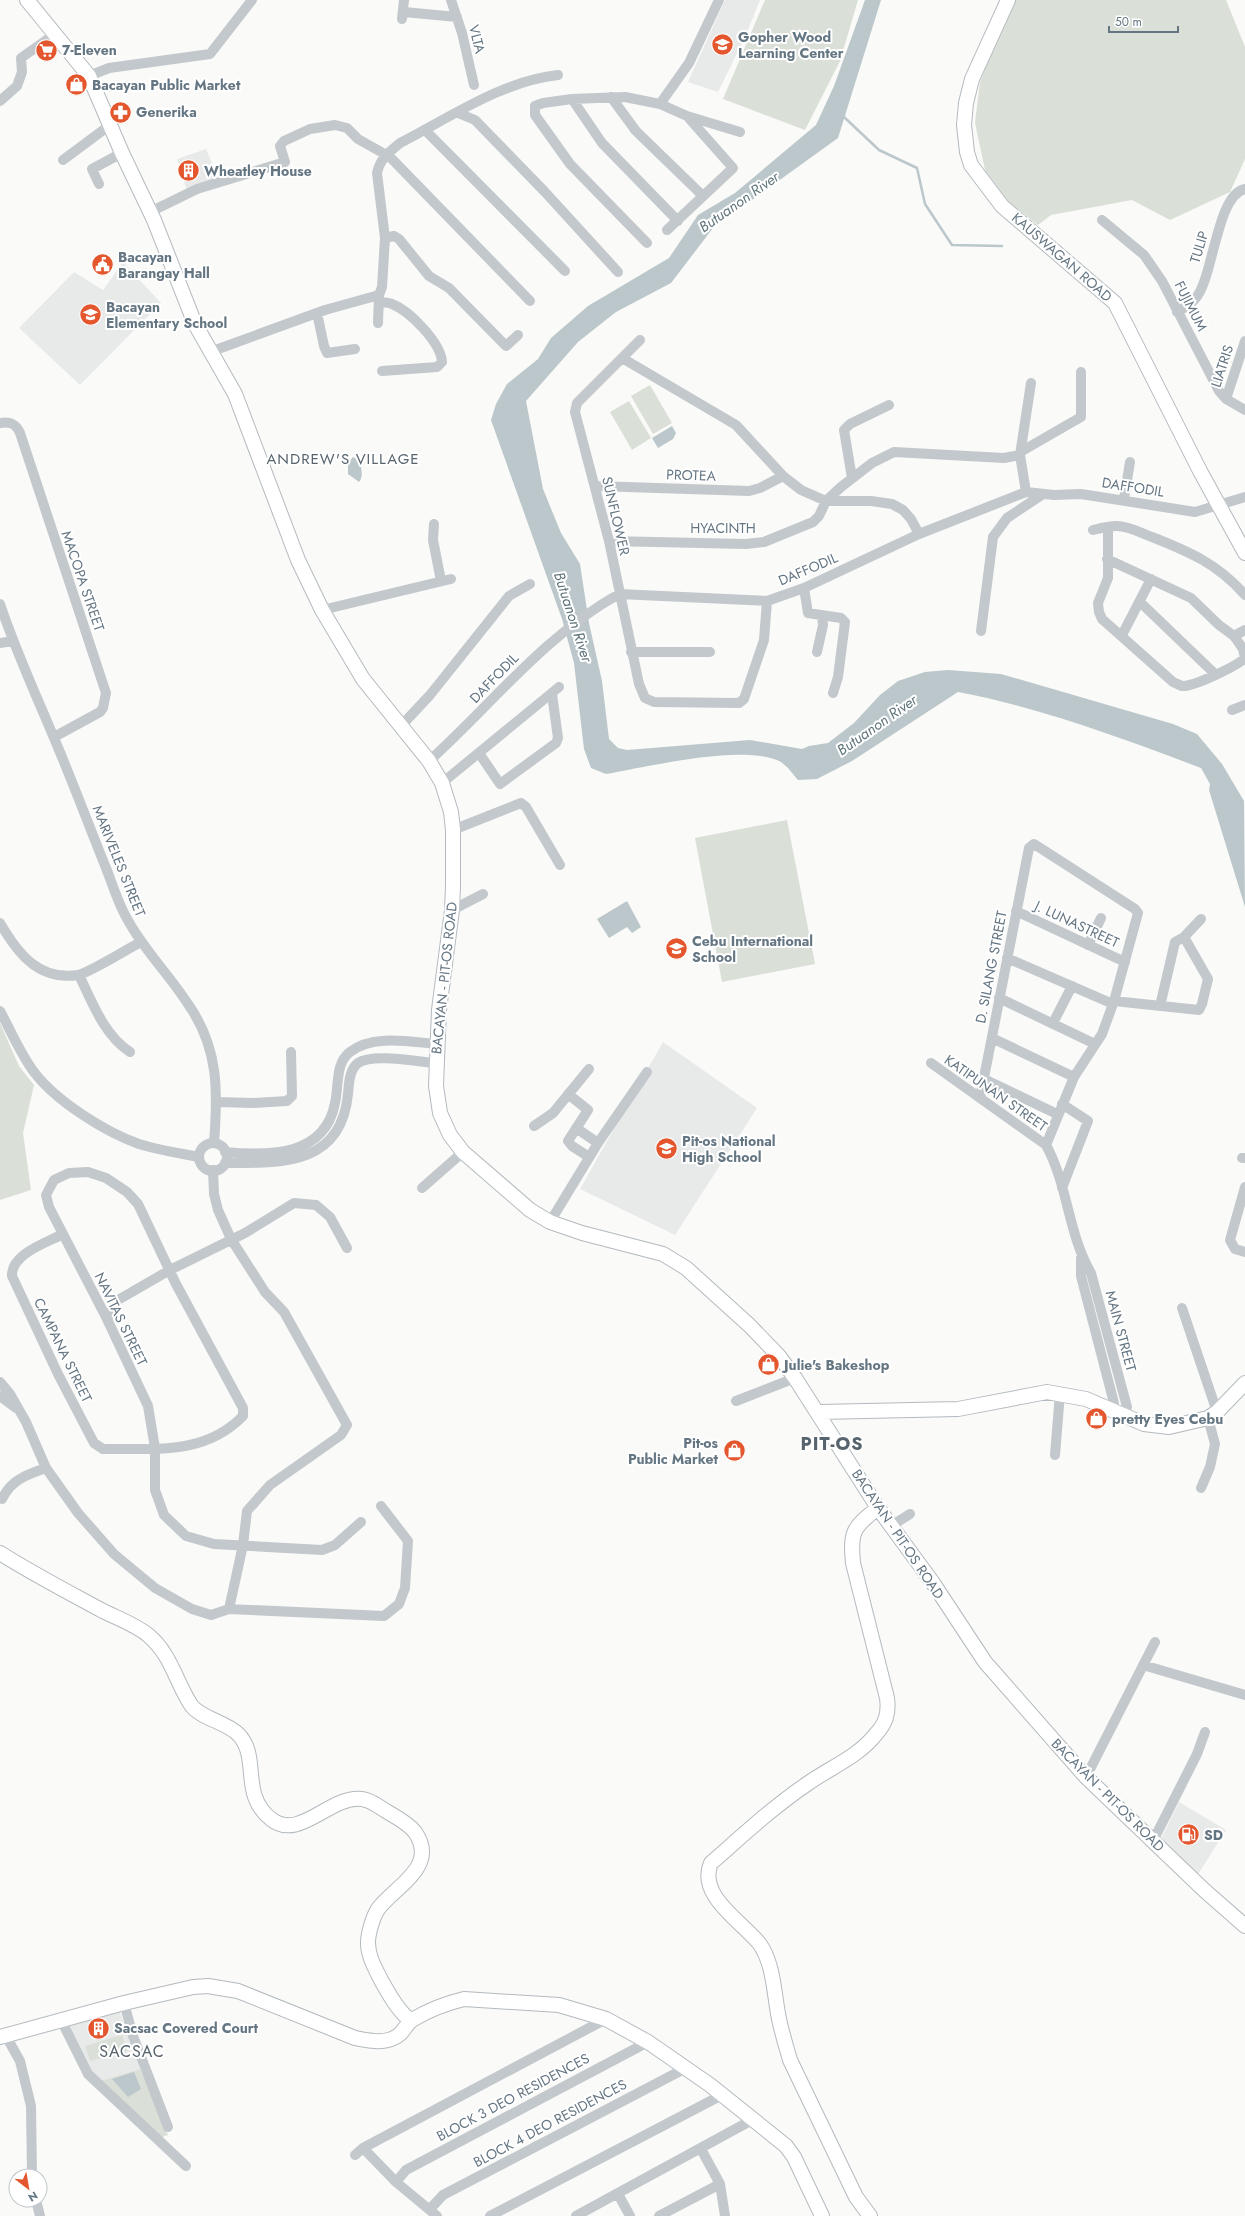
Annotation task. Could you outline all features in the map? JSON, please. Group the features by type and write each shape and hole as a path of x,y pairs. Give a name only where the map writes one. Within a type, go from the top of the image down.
{"street":[{"name":"BACAYAN - PIT-OS ROAD","path":"27,0 89,76 122,153 150,212 195,324 234,394 298,560 322,610 363,679 430,761 442,783 451,812 453,830 452,910 442,973 437,1044 436,1086 440,1113 450,1135 463,1152 509,1194 530,1210 550,1222 582,1233 663,1254 686,1268 749,1325 779,1356 795,1378 878,1508 933,1583 985,1662 1086,1777 1232,1917 1245,1926"},
{"path":"89,76 110,68 210,54 252,0"},
{"path":"404,0 403,15 457,17"},
{"name":"VLTA","path":"451,0 457,17 474,85"},
{"path":"660,104 689,63 719,0"},
{"name":"KAUSWAGAN ROAD","path":"1008,0 972,79 969,91 964,125 967,152 972,165 1002,206 1115,302 1218,506 1245,553"},
{"path":"0,101 17,86 22,72 21,58 55,34"},
{"path":"378,324 385,238 377,173 379,165 386,155 400,144 500,91 540,77 558,76"},
{"path":"611,96 636,131 703,196"},
{"path":"647,243 570,164 535,115 535,106 538,104 572,99 611,96 660,104 687,116 740,132"},
{"path":"572,99 602,143 678,221"},
{"path":"458,113 474,120 545,192 618,272"},
{"path":"667,230 733,168 687,116"},
{"path":"63,160 110,125"},
{"path":"150,212 198,189 285,162 280,146 284,141 310,129 335,125 347,128 358,139 386,155 530,301"},
{"path":"425,130 565,271"},
{"path":"99,184 92,169 122,153"},
{"name":"TULIP","path":"1177,312 1186,307 1195,299 1201,289 1226,210 1236,194 1245,189"},
{"name":"FUJIMUM","path":"1102,220 1144,255 1162,281 1214,381 1226,399 1245,410"},
{"path":"385,238 394,236 399,239 429,276 449,288 506,346 518,335"},
{"path":"210,352 317,313 379,299 393,304 408,315 427,332 442,354 442,362 437,367 382,371"},
{"path":"317,313 324,346 327,353 355,349"},
{"name":"SUNFLOWER","path":"640,340 577,403 575,412 596,486 609,541 631,652 639,684 645,698 654,702 739,704 744,699 764,640 767,602"},
{"name":"LIATRIS","path":"1226,399 1243,356 1245,341"},
{"path":"622,358 736,425 783,476 801,490 826,501 871,500 892,504 903,510 911,519 919,534"},
{"name":"HYACINTH","path":"609,541 746,544 764,542 813,522 820,516 826,501 852,478 872,463 894,452 1004,458 1021,453 1081,417 1082,372"},
{"path":"1026,492 1021,453 1031,383"},
{"path":"852,478 844,430 850,424 889,405"},
{"name":"MACOPA STREET","path":"0,423 12,423 18,427 106,693 103,708 100,712 54,737"},
{"path":"1124,499 1130,462"},
{"name":"PROTEA","path":"596,486 749,491 760,488 783,476"},
{"name":"DAFFODIL","path":"430,761 462,732 520,670 562,632 619,594 767,602 804,588 919,534 1026,492 1043,494 1080,494 1124,499 1195,512 1245,497"},
{"path":"981,631 994,537 1008,518 1043,494"},
{"path":"322,610 446,580 434,540 434,524"},
{"path":"1107,559 1191,598 1219,625 1234,636 1243,650 1245,658 1238,665 1195,683 1182,686 1173,682 1122,635 1102,619 1099,612 1098,603 1108,578 1107,559 1108,527"},
{"path":"1093,530 1108,527 1130,528 1207,561 1224,573 1245,594"},
{"path":"1122,635 1151,579"},
{"path":"401,726 430,695 509,596 530,584"},
{"path":"804,588 808,603 808,613 841,618 845,622 838,677 833,694"},
{"path":"1140,602 1215,674"},
{"name":"MARIVELES STREET","path":"0,604 13,641 54,737 124,914 141,942 189,1004 201,1028 211,1054 216,1077 217,1102 214,1143"},
{"path":"817,652 823,625 822,616"},
{"path":"1234,636 1245,630"},
{"path":"0,643 13,641"},
{"path":"631,652 710,652"},
{"path":"442,783 556,690 558,738 556,743 500,784 479,753"},
{"path":"1232,710 1245,705"},
{"path":"453,830 521,803 526,807 560,865"},
{"name":"D. SILANG STREET","path":"980,1098 1029,848 1034,844 1138,912 1125,962"},
{"path":"452,910 483,894"},
{"name":"J. LUNASTREET","path":"1016,911 1125,962"},
{"path":"1088,945 1101,918"},
{"path":"1160,1006 1175,942 1184,937 1201,919"},
{"path":"0,924 14,948 27,961 38,969 48,973 79,975 141,942"},
{"path":"1007,958 1113,1003 1199,1010 1202,1004 1208,978 1184,937"},
{"path":"1046,1145 1057,1114 1074,1077 1094,1044 1102,1034 1125,962"},
{"path":"79,975 97,1013 117,1044 130,1052"},
{"path":"1053,1023 1072,986"},
{"path":"999,998 1094,1044"},
{"path":"0,1010 24,1057 35,1073 48,1086 83,1114 113,1132 140,1144 199,1157"},
{"path":"992,1038 1074,1077"},
{"path":"225,1152 279,1158 302,1146 325,1128 335,1104 341,1064 349,1052 360,1046 376,1041 437,1044"},
{"path":"376,1041 378,1058"},
{"path":"217,1102 253,1103 287,1101 292,1096 291,1052"},
{"path":"225,1163 225,1152 221,1146 214,1143 202,1148 199,1157 203,1167 212,1170 220,1168 225,1163 307,1156 330,1140 340,1126 346,1110 351,1073 357,1064 365,1060 378,1058 436,1063"},
{"name":"KATIPUNAN STREET","path":"931,1063 1046,1145"},
{"path":"534,1126 553,1113 589,1069"},
{"path":"550,1222 598,1143 647,1072"},
{"path":"984,1079 1057,1114"},
{"path":"568,1094 588,1110 568,1141 572,1146 589,1157"},
{"path":"1062,1104 1088,1121 1062,1188"},
{"path":"576,1128 598,1143"},
{"name":"MAIN STREET","path":"1046,1145 1062,1188 1081,1256 1091,1273 1127,1407 1118,1412"},
{"path":"422,1188 463,1152"},
{"path":"212,1170 214,1194 218,1210 231,1239 265,1292 284,1312 347,1425 341,1435 270,1485 247,1511 243,1545 229,1608"},
{"name":"NAVITAS STREET","path":"170,1270 138,1204 127,1192 106,1178 88,1172 69,1172 54,1180 46,1195 49,1207 99,1302 148,1406 155,1448 155,1490 164,1515 186,1536 214,1544 322,1550 335,1545 361,1522"},
{"path":"1245,1187 1230,1240 1234,1249 1245,1252"},
{"path":"99,1302 118,1300 170,1270 244,1233 294,1203 316,1205 330,1217 347,1248"},
{"name":"CAMPANA STREET","path":"63,1234 19,1258 11,1269 12,1276 58,1374 94,1443 103,1449 190,1446 210,1440 243,1416 244,1412 170,1270"},
{"path":"107,1319 118,1300"},
{"path":"1182,1308 1212,1415 1215,1444 1210,1466 1201,1488"},
{"path":"736,1401 795,1378"},
{"path":"0,1382 26,1422 46,1468 78,1513 114,1554 155,1588 192,1610 211,1615 229,1608 384,1616 400,1604 405,1588 408,1541 381,1506"},
{"path":"818,1412 958,1409 998,1402 1026,1394 1046,1392 1060,1393 1086,1399 1144,1424 1158,1427 1184,1425 1212,1415 1245,1383"},
{"path":"1055,1454 1060,1393"},
{"path":"0,1396 19,1410"},
{"path":"2,1499 10,1486 16,1480 46,1468"},
{"path":"870,2216 856,2197 790,2060 783,2039 767,1958 759,1944 714,1895 710,1889 707,1876 711,1863 758,1822 808,1783 861,1750 877,1734 887,1719 887,1698 854,1563 851,1541 859,1522 878,1508"},
{"path":"891,1526 910,1514"},
{"path":"0,1553 25,1569 148,1634 167,1655 192,1706 238,1734 245,1743 250,1760 251,1788 263,1811 272,1821 289,1826 301,1824 335,1803 360,1799 375,1805 401,1821 414,1832 422,1850 419,1864 402,1887 378,1910 370,1931 368,1943 372,1962 389,1993 405,2016 411,2021"},
{"path":"1086,1777 1155,1642"},
{"path":"1143,1665 1245,1696"},
{"path":"1153,1841 1197,1754 1205,1732"},
{"path":"32,2168 31,2106 20,2061 3,2036 124,2003 193,1987 216,1987 238,1991 355,2038 372,2041 387,2041 399,2034 411,2021 450,2002 464,1999 559,2005 606,2019 648,2042 722,2095 791,2151 822,2216"},
{"path":"124,2003 134,2036 168,2127"},
{"path":"355,2155 363,2148 606,2019"},
{"path":"61,2020 88,2074 186,2166"},
{"name":"BLOCK 3 DEO RESIDENCES","path":"396,2182 406,2170 648,2042"},
{"name":"BLOCK 4 DEO RESIDENCES","path":"434,2212 443,2195 686,2068"},
{"path":"490,2216 722,2095"},
{"path":"576,2216 752,2120"},
{"path":"363,2148 396,2182 434,2212"},
{"path":"701,2149 720,2184 725,2216"},
{"path":"659,2216 720,2184"},
{"path":"618,2194 630,2216"}],"shaded area":[{"name":"Gopher Wood Learning Center","path":"725,0 760,0 745,37 718,92 688,82"},
{"path":"765,0 858,0 840,61 805,130 723,99"},
{"path":"1015,0 1226,0 1245,47 1245,159 1230,192 1170,220 1132,200 1051,215 1038,225 1009,202 985,170 975,123 980,82 997,38"},
{"path":"206,149 219,180 187,191 177,159"},
{"name":"Bacayan Elementary School","path":"123,262 161,303 80,385 19,328 74,272 103,290"},
{"path":"650,385 672,423 653,434 631,396"},
{"path":"629,401 651,438 632,450 610,412"},
{"path":"787,820 815,964 722,982 695,838"},
{"path":"0,1023 19,1066 34,1085 23,1133 31,1190 0,1200"},
{"name":"Pit-os National High School","path":"663,1042 757,1108 675,1235 580,1189"},
{"path":"1179,1802 1226,1830 1197,1876 1160,1841"},
{"path":"118,2007 140,2069 100,2081 85,2066 66,2022"},
{"path":"122,2035 127,2051 90,2061 85,2046"},
{"path":"140,2069 168,2135 160,2138 100,2081"}],"water":[{"name":"Butuanon River","path":"865,0 881,0 838,138 713,228 671,283 616,312 578,342 526,401 543,489 561,533 580,564 589,623 602,681 609,739 618,748 627,750 750,740 802,749 809,746 828,743 854,723 880,695 898,681 925,672 948,670 1001,674 1173,724 1197,734 1222,764 1244,801 1245,907 1209,790 1210,784 1201,768 1051,715 1020,706 958,692 852,761 817,779 798,780 781,762 765,757 744,755 695,758 606,774 591,768 584,749 574,663 562,619 491,420 496,404 507,384 538,359 551,338 588,306 669,258 698,215 735,193 816,125 834,86"},
{"path":"672,426 676,433 673,439 658,448 652,438"},
{"path":"353,457 359,460 361,465 362,474 359,482 348,474 348,463"},
{"path":"627,901 641,927 632,933 627,927 609,938 597,919"},
{"path":"134,2072 141,2089 128,2097 112,2079"}],"waterway":[{"path":"844,114 844,117 879,150 917,168 925,204 952,245 1002,246"}],"place":[{"name":"Gopher Wood Learning Center","path":"723,45"},
{"name":"7-Eleven","path":"47,50"},
{"name":"Bacayan Public Market","path":"77,85"},
{"name":"Generika","path":"121,112"},
{"name":"Wheatley House","path":"188,171"},
{"name":"Bacayan Barangay Hall","path":"102,265"},
{"name":"Bacayan Elementary School","path":"90,315"},
{"name":"Cebu International School","path":"677,949"},
{"name":"Pit-os National High School","path":"667,1149"},
{"name":"Julie's Bakeshop","path":"769,1365"},
{"name":"pretty Eyes Cebu","path":"1096,1419"},
{"name":"Pit-os Public Market","path":"734,1451"},
{"name":"SD","path":"1189,1835"},
{"name":"Sacsac Covered Court","path":"99,2028"}],"district":[{"name":"ANDREW'S VILLAGE","path":"343,459"},
{"name":"PIT-OS","path":"832,1444"},
{"name":"SACSAC","path":"132,2051"}]}
